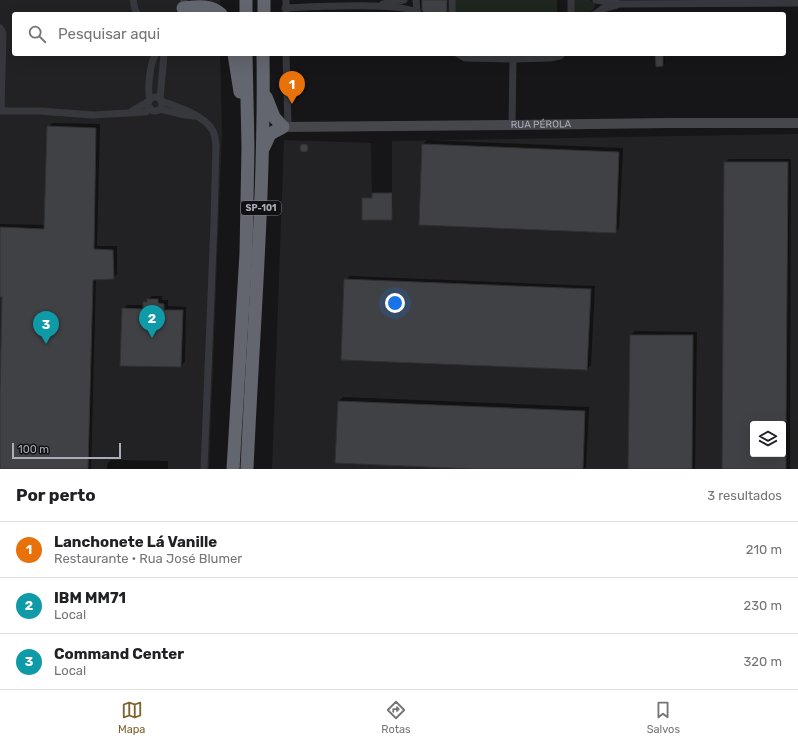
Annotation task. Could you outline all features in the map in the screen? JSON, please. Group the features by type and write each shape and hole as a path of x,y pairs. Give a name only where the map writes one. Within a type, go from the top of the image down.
{"highway":[{"path":"246,0 246,12"},
{"path":"264,0 264,12"},
{"path":"182,7 204,6 217,12"},
{"path":"234,56 248,147"},
{"name":"SP-101","path":"233,469 246,253 248,147 246,56"},
{"name":"SP-101","path":"247,469 259,254 264,56"},
{"path":"262,157 264,147 270,134 286,126 274,117 264,91"}],"street":[{"path":"133,0 136,12"},
{"path":"286,0 286,11 371,6 394,7 414,12"},
{"path":"371,6 404,0"},
{"path":"416,0 418,12"},
{"path":"452,0 452,12"},
{"path":"571,0 571,12"},
{"path":"596,12 599,6 597,0 621,4 798,4"},
{"path":"598,12 602,9 621,4"},
{"path":"0,28 3,34 1,111 38,111 93,115 146,112 154,98 182,108 207,123 214,132 216,144 214,222 204,469"},
{"path":"150,56 151,62 148,93 150,103 154,111 160,109 185,116 197,117"},
{"path":"151,62 154,56"},
{"path":"160,109 162,105 160,100 164,56"},
{"path":"286,56 286,126"},
{"path":"462,56 465,58 513,59 550,58 560,56"},
{"path":"512,125 513,59"},
{"name":"RUA PÉROLA","path":"286,126 512,125 670,122 798,123"}],"shaded area":[{"path":"0,0 220,0 220,12 12,12 12,56 220,56 222,132 209,469 0,469"},
{"path":"454,0 557,0 557,12 454,12"},
{"path":"573,0 590,0 595,3 595,7 590,12 573,12"},
{"path":"798,134 798,469 272,469 284,140 371,143 372,193 392,193 392,141"}],"building":[{"path":"422,0 447,0 447,12 424,12 422,10"},
{"path":"655,56 663,56 663,66 656,67"},
{"path":"47,126 96,128 94,249 113,250 114,279 93,280 88,469 0,469 2,297 0,297 0,227 44,229"},
{"path":"304,144 307,145 307,151 304,152 301,151 300,148 301,145"},
{"path":"422,144 619,152 616,233 419,225"},
{"path":"724,162 788,162 786,424 786,421 750,421 750,457 786,457 786,469 722,469"},
{"path":"372,193 392,193 392,220 362,220 362,198 372,198"},
{"path":"344,279 591,289 587,370 341,360"},
{"path":"147,299 158,299 158,303 164,304 164,310 183,310 181,367 120,366 122,308 143,309 143,302 147,302"},
{"path":"630,335 693,335 692,469 628,469"},
{"path":"338,401 585,411 583,469 473,469 335,463"}],"place":[{"name":"Lanchonete Lá Vanille","path":"292,104"},
{"name":"IBM MM71","path":"152,338"},
{"name":"Command Center","path":"46,344"}]}
